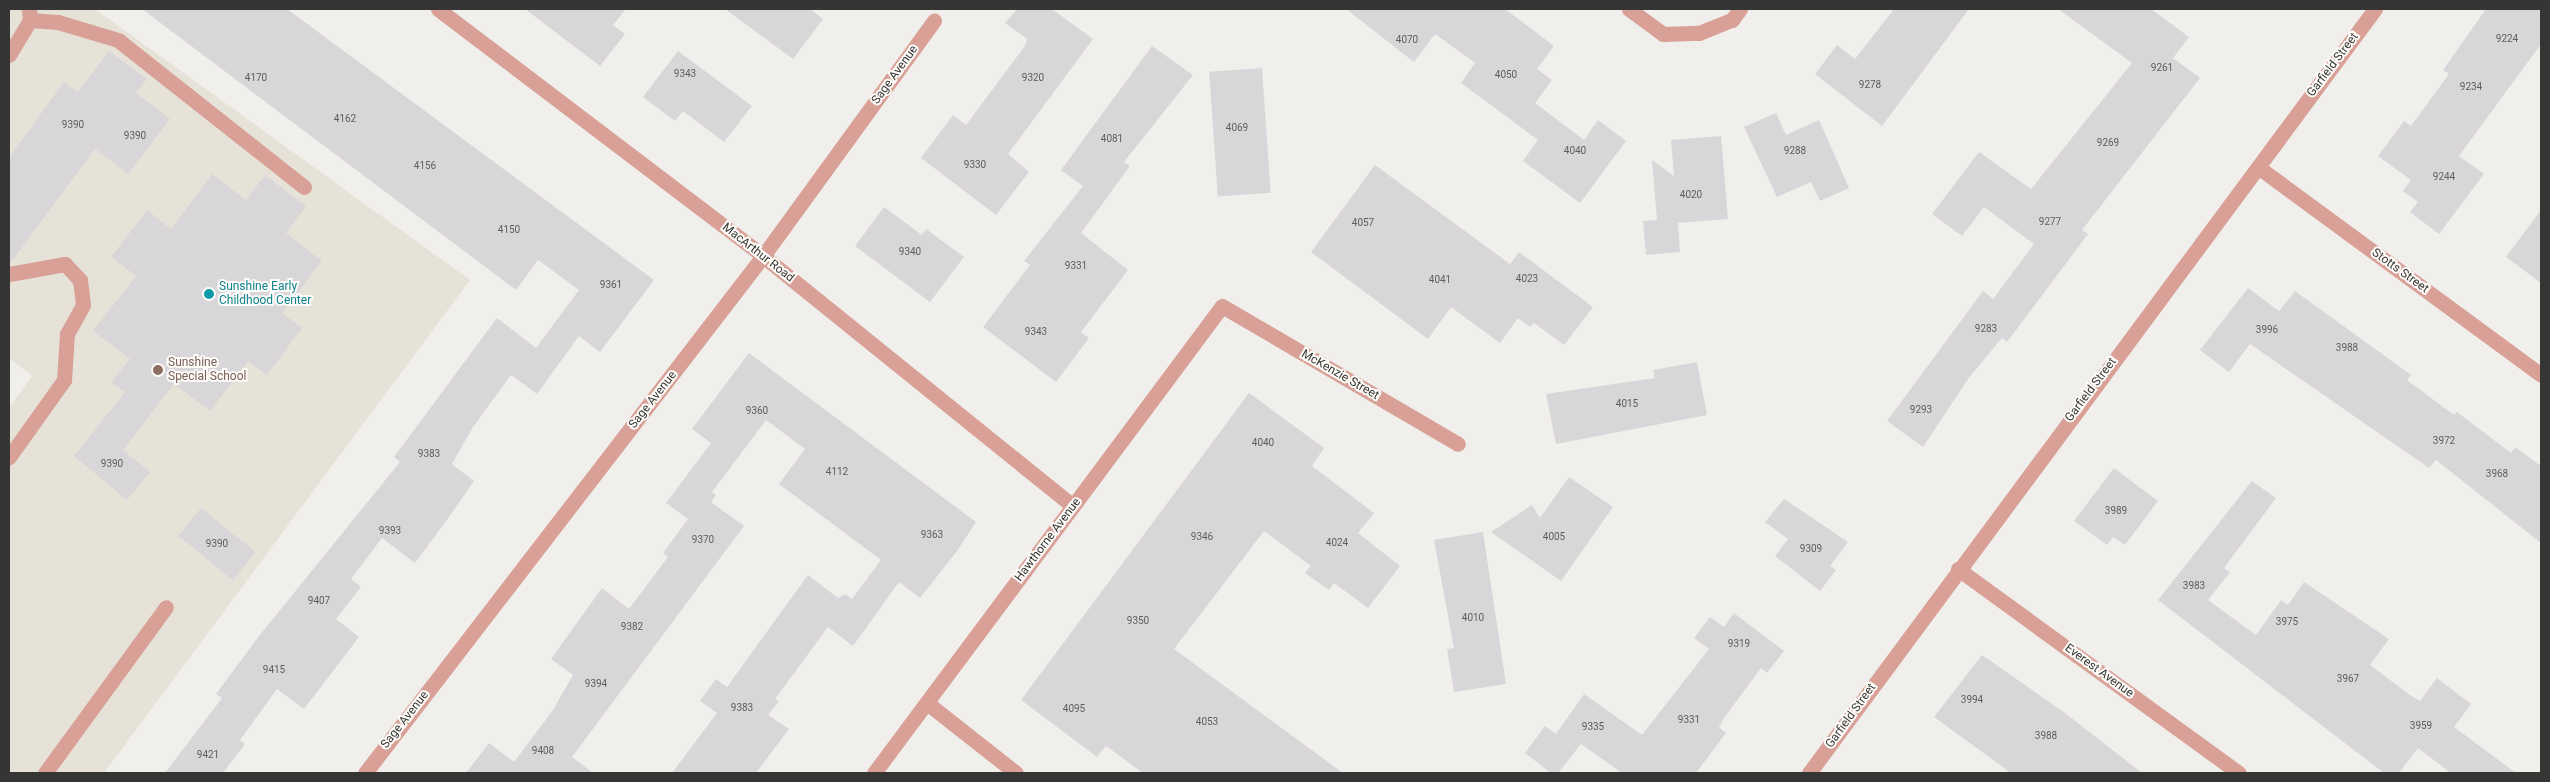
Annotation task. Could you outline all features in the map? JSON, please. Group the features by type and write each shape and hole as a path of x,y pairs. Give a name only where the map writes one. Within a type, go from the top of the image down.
{"street":[{"name":"MacArthur Road","path":"438,9 763,256 1073,506"},
{"path":"1629,9 1663,34 1699,33 1732,20 1740,9"},
{"name":"Garfield Street","path":"1809,773 1958,569 2375,9"},
{"path":"9,55 30,14 118,40 304,187"},
{"name":"Sage Avenue","path":"365,773 763,256 934,21"},
{"name":"Stotts Street","path":"2258,166 2541,375"},
{"path":"9,274 65,264 80,280 83,305 67,334 64,380 9,457"},
{"name":"Hawthorne Avenue","path":"874,773 1222,306"},
{"name":"McKenzie Street","path":"1222,306 1458,444"},
{"name":"Everest Avenue","path":"1958,569 2239,773"},
{"path":"45,773 166,607"},
{"path":"927,703 1016,773"}],"shaded area":[{"path":"9,9 95,9 470,280 104,773 9,773 9,408 32,376 9,358"}],"building":[{"path":"142,9 287,9 654,280 600,352 579,336 537,394 511,375 473,427 452,464 474,481 444,524 415,563 382,538 351,579 361,587 336,619 359,637 304,709 277,689 240,740 245,744 223,773 165,773 222,698 216,694 259,636 400,462 394,457 497,318 536,348 579,290 538,260 516,290"},
{"path":"525,9 626,9 613,25 625,34 600,66"},
{"path":"725,9 810,9 823,19 793,59"},
{"path":"1017,9 1052,9 1093,39 1008,154 1029,172 996,215 921,158 953,115 966,125 1025,46 1027,39 1005,23"},
{"path":"1346,9 1505,9 1554,46 1537,69 1552,80 1535,103 1584,140 1598,120 1626,141 1580,203 1523,161 1538,140 1461,83 1475,63 1435,34 1414,62"},
{"path":"1894,9 1969,9 1882,126 1815,74 1837,45 1855,59"},
{"path":"2058,9 2151,9 2189,37 2173,58 2200,78 2082,230 2088,234 2007,342 2002,338 1968,379 1923,447 1887,421 1983,291 1993,299 2034,244 1984,207 1962,236 1932,214 1979,152 2031,189 2132,63"},
{"path":"2486,9 2541,9 2541,44 2459,156 2484,174 2439,234 2410,212 2418,202 2403,191 2411,180 2378,156 2404,121 2411,126 2449,74 2443,70"},
{"path":"1152,46 1193,75 1124,162 1130,166 1081,233 1128,270 1081,332 1089,338 1056,382 983,327 1030,265 1024,261 1083,186 1061,170"},
{"path":"109,51 147,79 136,93 170,119 128,174 95,149 9,265 9,157 64,82 78,92"},
{"path":"678,51 752,106 724,142 683,111 675,121 643,97"},
{"path":"1262,68 1271,193 1218,196 1209,72"},
{"path":"1776,113 1786,135 1819,120 1849,188 1820,201 1811,182 1777,197 1744,127"},
{"path":"1721,136 1728,219 1678,223 1680,252 1646,255 1643,221 1657,220 1652,160 1674,176 1671,140"},
{"path":"1375,165 1510,264 1519,252 1593,307 1564,345 1534,323 1530,327 1518,318 1500,343 1451,307 1428,339 1311,252"},
{"name":"Sunshine Early Childhood Center","path":"212,174 246,200 265,175 306,206 286,233 322,261 282,313 302,328 267,375 248,361 210,411 174,384 123,450 150,472 127,500 74,456 125,392 111,382 130,359 93,331 136,276 111,257 147,210 171,229"},
{"path":"884,207 922,235 926,229 964,257 930,302 855,246"},
{"path":"2541,210 2541,283 2506,257"},
{"path":"2248,288 2279,311 2295,291 2411,375 2407,380 2454,415 2457,412 2511,453 2515,447 2541,466 2541,543 2436,460 2429,468 2250,344 2229,372 2200,350"},
{"path":"749,353 976,522 957,551 920,598 899,582 853,646 828,627 775,699 779,701 768,715 789,729 756,773 672,773 717,713 700,701 716,679 727,687 808,575 838,598 845,594 852,599 881,560 779,484 805,449 766,420 712,492 716,495 711,502 744,526 572,757 593,773 466,773 489,743 514,762 553,710 573,675 551,659 602,588 629,609 668,557 663,553 688,519 666,503 711,443 692,429"},
{"path":"1697,362 1707,415 1556,444 1546,394 1655,378 1653,370"},
{"path":"1249,393 1324,448 1312,466 1374,513 1358,533 1400,566 1368,608 1334,583 1329,590 1305,573 1311,566 1264,531 1174,649 1343,773 1143,773 1106,746 1097,757 1021,700"},
{"path":"2114,468 2158,501 2125,545 2113,537 2107,545 2074,521"},
{"path":"1569,477 1613,507 1561,581 1491,532 1532,505 1540,518"},
{"path":"2252,481 2276,498 2224,568 2230,572 2208,600 2256,635 2281,600 2288,605 2304,582 2389,639 2370,665 2410,695 2420,701 2437,678 2471,704 2454,727 2516,773 2451,773 2418,748 2399,773 2384,773 2158,600"},
{"path":"1784,499 1848,542 1830,566 1836,570 1820,591 1775,556 1788,539 1765,522"},
{"path":"201,508 255,552 233,580 178,536"},
{"path":"1483,532 1506,684 1454,692 1447,649 1454,648 1434,540"},
{"path":"1734,613 1784,651 1767,673 1761,668 1724,718 1719,727 1726,733 1696,773 1622,773 1581,744 1558,773 1551,773 1525,753 1545,726 1556,734 1584,694 1642,735 1709,649 1694,638 1710,617 1724,627"},
{"path":"1982,655 2065,713 2142,773 2011,773 1934,717"}],"place":[{"name":"Sunshine Early Childhood Center","path":"209,294"},
{"name":"Sunshine Special School","path":"158,370"}]}
